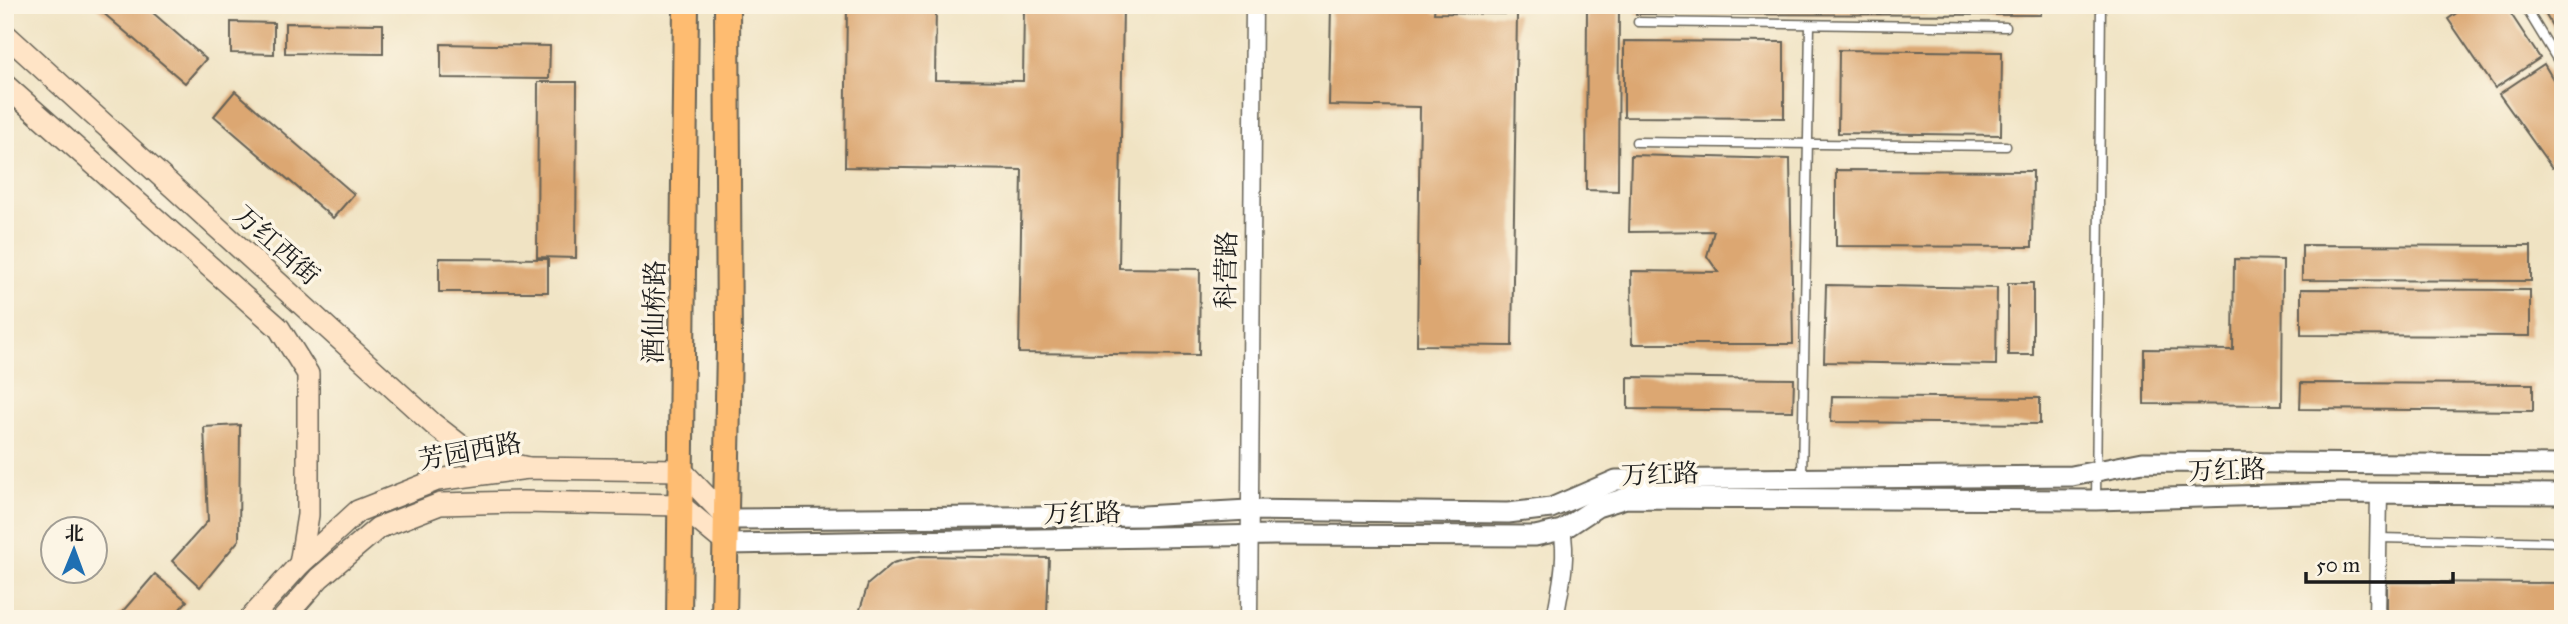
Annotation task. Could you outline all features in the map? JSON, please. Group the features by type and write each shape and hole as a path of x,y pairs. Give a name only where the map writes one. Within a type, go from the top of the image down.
{"main road":[{"name":"酒仙桥路","path":"679,619 686,5"},
{"path":"724,619 727,532 727,5"},
{"name":"万红西街","path":"5,34 433,424 474,456 528,468"},
{"path":"5,85 279,328 308,374 308,515 300,564"},
{"name":"芳园西路","path":"250,619 300,564 358,511 437,480 528,468 681,470"},
{"path":"681,470 727,532"},
{"name":"芳园西路","path":"283,619 319,578 378,528 440,504 522,502 680,505"},
{"path":"680,505 727,532"}],"street":[{"name":"科营路","path":"1249,619 1254,5"},
{"name":"万红路","path":"727,532 1248,510 1508,513 1551,508 1616,480 2072,476 2143,462 2563,465"},
{"name":"万红路","path":"727,532 1535,536 1562,530 1597,506 1626,498 2096,500 2379,494 2563,494"},
{"path":"2377,619 2379,494"},
{"path":"1555,619 1563,575 1565,545 1562,530"}],"lane":[{"path":"2096,500 2101,5"},
{"path":"2524,5 2563,69"},
{"path":"1638,22 2006,27"},
{"path":"1802,478 1810,144 1810,25"},
{"path":"1636,142 2006,146"},
{"path":"2379,538 2563,542"}],"building":[{"path":"94,5 144,5 206,59 185,83"},
{"path":"847,5 936,5 935,80 1023,81 1024,5 1123,5 1119,268 1200,269 1199,355 1019,353 1022,170 845,167"},
{"path":"1331,5 1435,5 1434,13 1517,14 1512,346 1417,345 1420,107 1329,105"},
{"path":"1587,5 1619,5 1618,191 1586,190"},
{"path":"1636,5 2041,5 2041,15 1636,14"},
{"path":"2468,5 2505,5 2540,58 2495,88 2448,19"},
{"path":"2540,5 2563,5 2563,33 2558,36"},
{"path":"231,22 274,23 274,54 231,53"},
{"path":"285,23 383,24 383,54 285,53"},
{"path":"1624,41 1784,42 1784,118 1624,117"},
{"path":"441,44 550,46 549,79 441,78"},
{"path":"1839,50 2002,52 2001,135 1838,133"},
{"path":"2544,64 2563,96 2563,161 2552,168 2499,94"},
{"path":"538,82 577,82 576,258 537,257"},
{"path":"235,91 354,194 333,218 214,116"},
{"path":"1631,155 1790,159 1793,344 1632,344 1631,271 1718,272 1707,256 1714,231 1629,232"},
{"path":"1836,170 2033,171 2032,247 1836,246"},
{"path":"2302,245 2531,246 2531,281 2302,280"},
{"path":"439,258 548,259 548,292 439,292"},
{"path":"2234,259 2283,260 2282,405 2144,404 2144,349 2233,350"},
{"path":"2008,283 2033,283 2033,355 2008,355"},
{"path":"1826,285 1997,288 1996,365 1824,362"},
{"path":"2301,289 2530,290 2530,336 2301,335"},
{"path":"1628,377 1794,379 1793,411 1628,409"},
{"path":"2301,383 2533,384 2533,411 2300,409"},
{"path":"1832,396 2040,398 2040,424 1831,422"},
{"path":"240,425 239,540 200,587 172,561 208,521 204,427"},
{"path":"921,556 1049,558 1047,614 966,614 960,619 857,619 868,584 893,563"},
{"path":"155,574 187,601 171,619 116,619"},
{"path":"2387,582 2563,583 2563,619 2387,619"}]}
